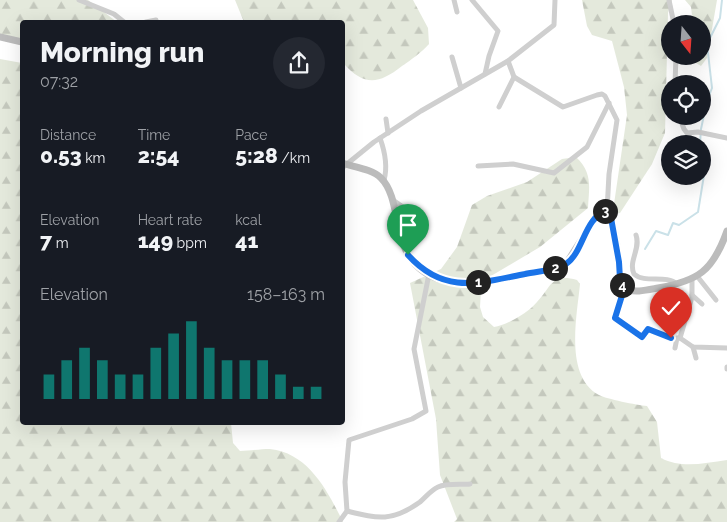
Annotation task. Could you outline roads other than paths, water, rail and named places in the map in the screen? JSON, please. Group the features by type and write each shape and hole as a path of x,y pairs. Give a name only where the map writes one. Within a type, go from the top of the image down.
{"street":[{"path":"79,0 114,14 122,20"},
{"path":"454,0 457,12"},
{"path":"472,0 498,31 485,74"},
{"path":"345,164 380,138 508,61 554,25 555,0"},
{"path":"668,0 672,15"},
{"path":"0,37 20,42"},
{"path":"452,57 461,88"},
{"path":"508,61 514,77 563,107 602,94 609,103 616,120 608,174 607,211 611,218 620,279 624,289 615,318 642,337 648,329 671,338 679,338 693,347 727,348"},
{"path":"499,107 514,77"},
{"path":"478,166 513,164 554,173 586,147 609,103"},
{"path":"386,118 388,133"},
{"path":"682,125 684,130 689,133 701,132 727,138"},
{"path":"380,138 385,156 386,172 384,180"},
{"path":"345,165 376,173 384,180 399,218 406,251 429,274 448,282 469,284 560,266 570,260 594,220 607,211"},
{"path":"391,199 413,211 417,217"},
{"path":"624,289 634,291 677,284 694,278 712,261 727,231"},
{"path":"636,235 638,243 632,265 634,274 640,277 668,280 677,284"},
{"path":"339,522 347,511 345,482 349,440 412,419 426,411 414,349 429,274"},
{"path":"675,348 692,295 694,278"},
{"path":"694,278 716,300"},
{"path":"692,295 702,304"},
{"path":"693,347 696,358"},
{"path":"347,511 381,519 388,518 400,515 412,508 436,488 470,484"}],"waterway":[{"path":"701,135 707,101 712,88 707,44 720,18 722,0"},
{"path":"645,249 656,231 668,235 673,223 679,225 698,212 702,185"}]}
